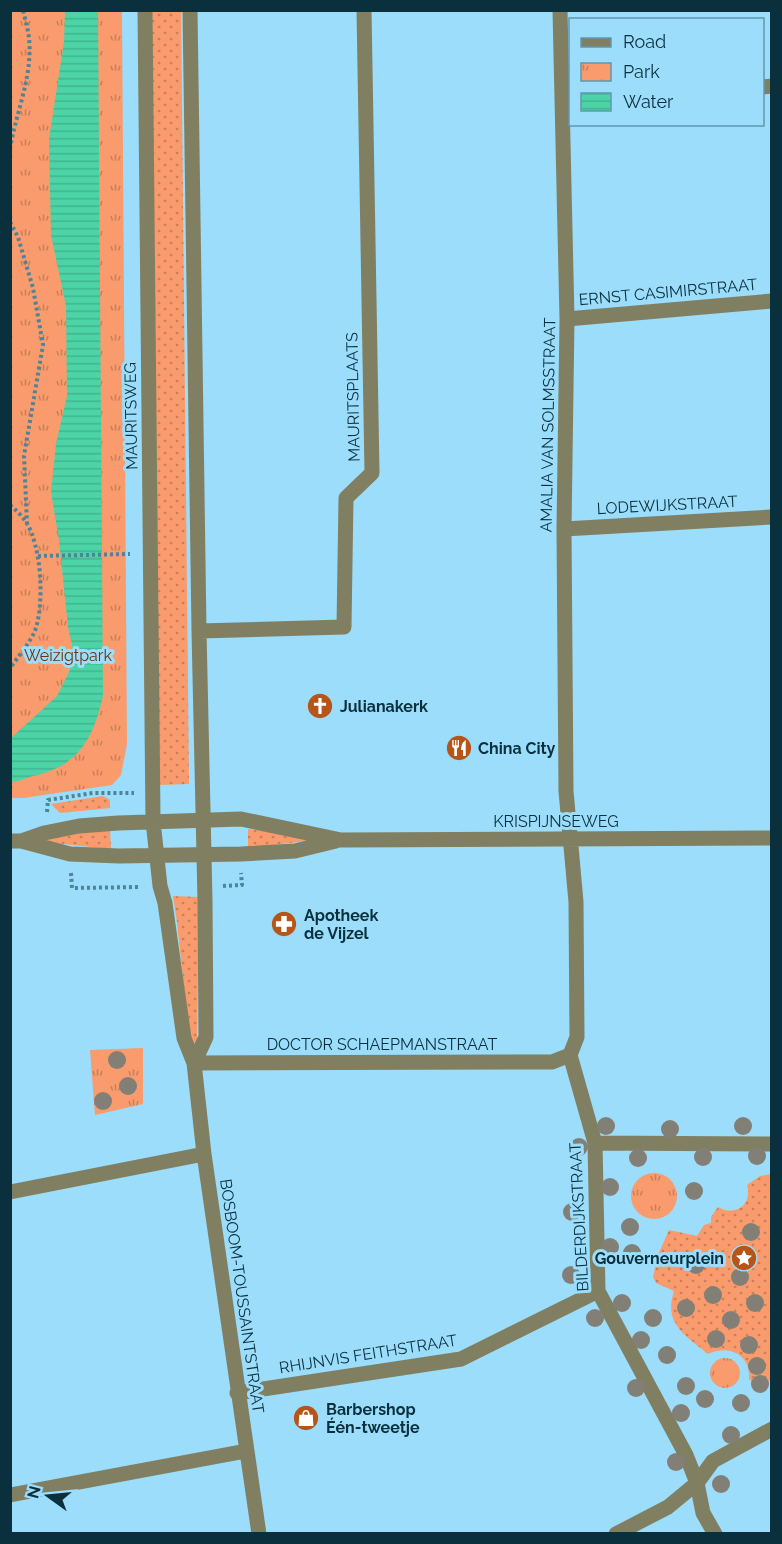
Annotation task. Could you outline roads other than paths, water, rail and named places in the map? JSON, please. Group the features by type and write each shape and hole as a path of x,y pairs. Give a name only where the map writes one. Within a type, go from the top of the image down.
{"street":[{"name":"MAURITSWEG","path":"145,10 153,821"},
{"path":"190,10 203,820"},
{"name":"MAURITSPLAATS","path":"199,631 344,627 345,498 372,473 364,10"},
{"name":"AMALIA VAN SOLMSSTRAAT","path":"560,10 567,114 564,529 566,791 571,839"},
{"name":"ERNST CASIMIRSTRAAT","path":"567,319 771,301"},
{"name":"LODEWIJKSTRAAT","path":"564,529 771,517"},
{"name":"KRISPIJNSEWEG","path":"16,841 79,826 203,820 250,820 340,840"},
{"name":"BOSBOOM-TOUSSAINTSTRAAT","path":"194,1063 206,1037 203,820"},
{"name":"BOSBOOM-TOUSSAINTSTRAAT","path":"153,821 156,856 184,1038 194,1063 204,1154 237,1393 259,1533"},
{"name":"KRISPIJNSEWEG","path":"16,841 70,854 156,856 295,850 340,840 771,838"},
{"name":"BILDERDIJKSTRAAT","path":"571,839 576,902 577,1037 570,1054 595,1143 598,1292 686,1455 697,1483 703,1513 715,1533"},
{"name":"DOCTOR SCHAEPMANSTRAAT","path":"194,1063 552,1062 570,1054"},
{"path":"595,1143 771,1144"},
{"path":"10,1192 204,1154"},
{"name":"RHIJNVIS FEITHSTRAAT","path":"237,1393 461,1359 598,1292"},
{"path":"616,1533 668,1507 697,1483 713,1461 771,1429"},
{"path":"10,1495 246,1451"}],"water":[{"path":"65,11 98,11 103,696 89,738 73,758 49,771 11,782 11,738 57,696 70,670 72,645 51,492 56,444 67,396 66,306 51,235 49,139 64,42"}],"place":[{"name":"Julianakerk","path":"320,706"},
{"name":"China City","path":"459,748"},
{"name":"Apotheek de Vijzel","path":"284,924"},
{"name":"Gouverneurplein","path":"744,1258"},
{"name":"Barbershop Één-tweetje","path":"306,1418"}],"park label":[{"name":"Weizigtpark","path":"68,655"}]}
